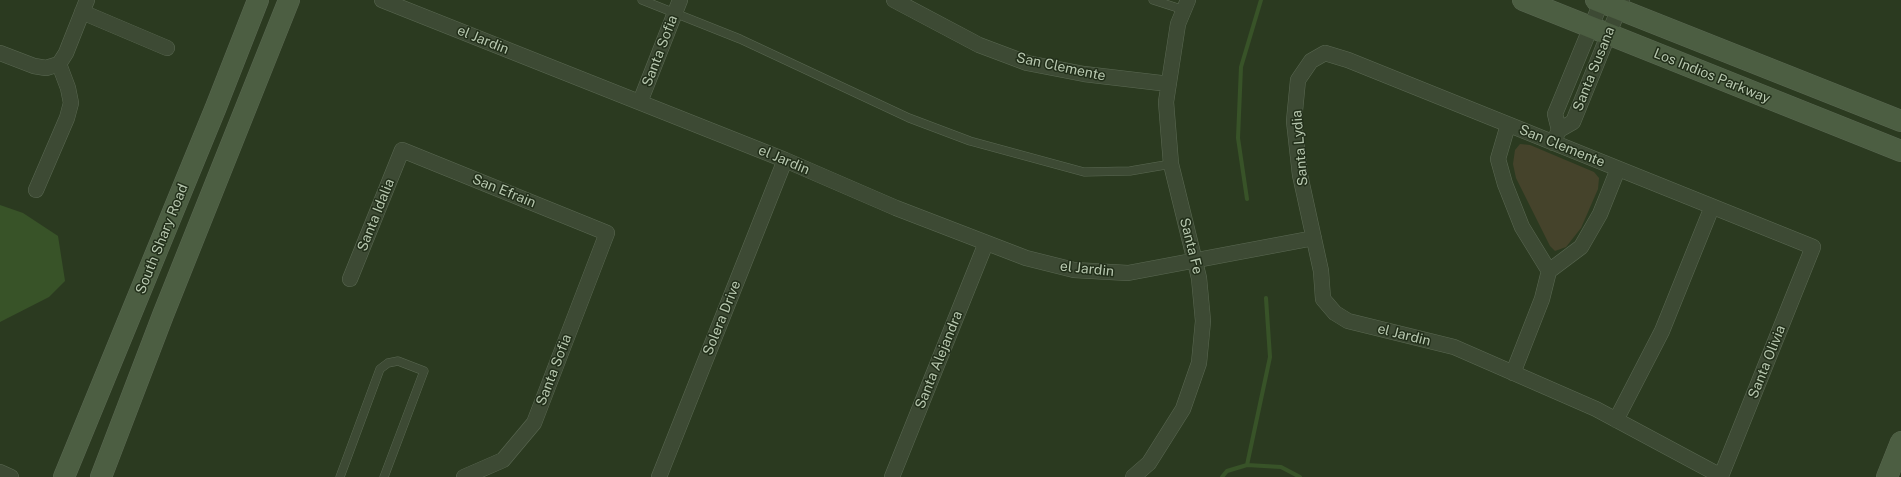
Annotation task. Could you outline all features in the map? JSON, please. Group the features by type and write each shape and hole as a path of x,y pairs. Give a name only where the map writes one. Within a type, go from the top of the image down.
{"main road":[{"name":"South Shary Road","path":"64,477 210,122 258,0"},
{"name":"South Shary Road","path":"101,477 163,315 289,0"},
{"name":"Los Indios Parkway","path":"1523,0 1901,151"},
{"name":"Los Indios Parkway","path":"1608,2 1901,121"},
{"path":"1887,477 1901,442"}],"street":[{"name":"el Jardin","path":"382,0 785,160 896,208 1026,258 1074,270 1128,273 1195,262 1314,238 1321,271 1323,299 1335,313 1348,321 1454,347 1596,409 1721,476"},
{"name":"San Clemente","path":"894,0 979,45 1027,63 1084,74 1169,84"},
{"name":"Santa Susana","path":"1556,136 1555,114 1600,31 1608,2"},
{"name":"Santa Fe","path":"1133,477 1148,462 1183,409 1199,363 1203,321 1199,278 1171,164 1166,102 1178,24 1186,5"},
{"path":"0,53 34,66 46,68 59,64 66,53 85,6 167,48"},
{"name":"Santa Sofia","path":"640,102 678,6"},
{"name":"San Clemente","path":"1311,62 1325,54 1348,60 1508,125 1556,136 1618,169 1813,247"},
{"name":"Santa Lydia","path":"1311,62 1298,80 1294,121 1300,175 1314,238"},
{"path":"36,190 67,118 71,103 68,88 59,64"},
{"path":"1508,125 1498,159 1504,184 1522,227 1549,271"},
{"name":"San Efrain","path":"402,150 607,232"},
{"name":"Santa Idalia","path":"350,279 402,150"},
{"name":"Solera Drive","path":"659,477 785,160"},
{"path":"1513,373 1542,299 1549,271 1581,246 1600,214 1618,169"},
{"path":"1616,420 1662,331 1712,207"},
{"name":"Santa Sofia","path":"469,476 503,460 534,423 607,232"},
{"name":"Santa Alejandra","path":"892,477 986,243"},
{"name":"Santa Olivia","path":"1721,476 1813,247"},
{"path":"0,472 11,477"}],"lane":[{"path":"642,0 678,6 747,42 909,118 970,141 1084,172 1130,171 1171,164"},
{"path":"1152,0 1186,5"},
{"path":"340,477 380,369 388,363 398,361 424,370 384,477"}],"shaded area":[{"path":"1520,144 1530,145 1594,172 1599,178 1598,189 1581,228 1566,247 1555,251 1550,246 1516,178 1513,164 1515,150"},
{"path":"0,205 23,213 58,236 65,281 49,297 0,322"}],"waterway":[{"path":"1247,199 1238,138 1241,67 1261,0"},
{"path":"1247,465 1270,357 1266,298"},
{"path":"1222,477 1227,471 1247,465 1281,467 1300,477"}]}
